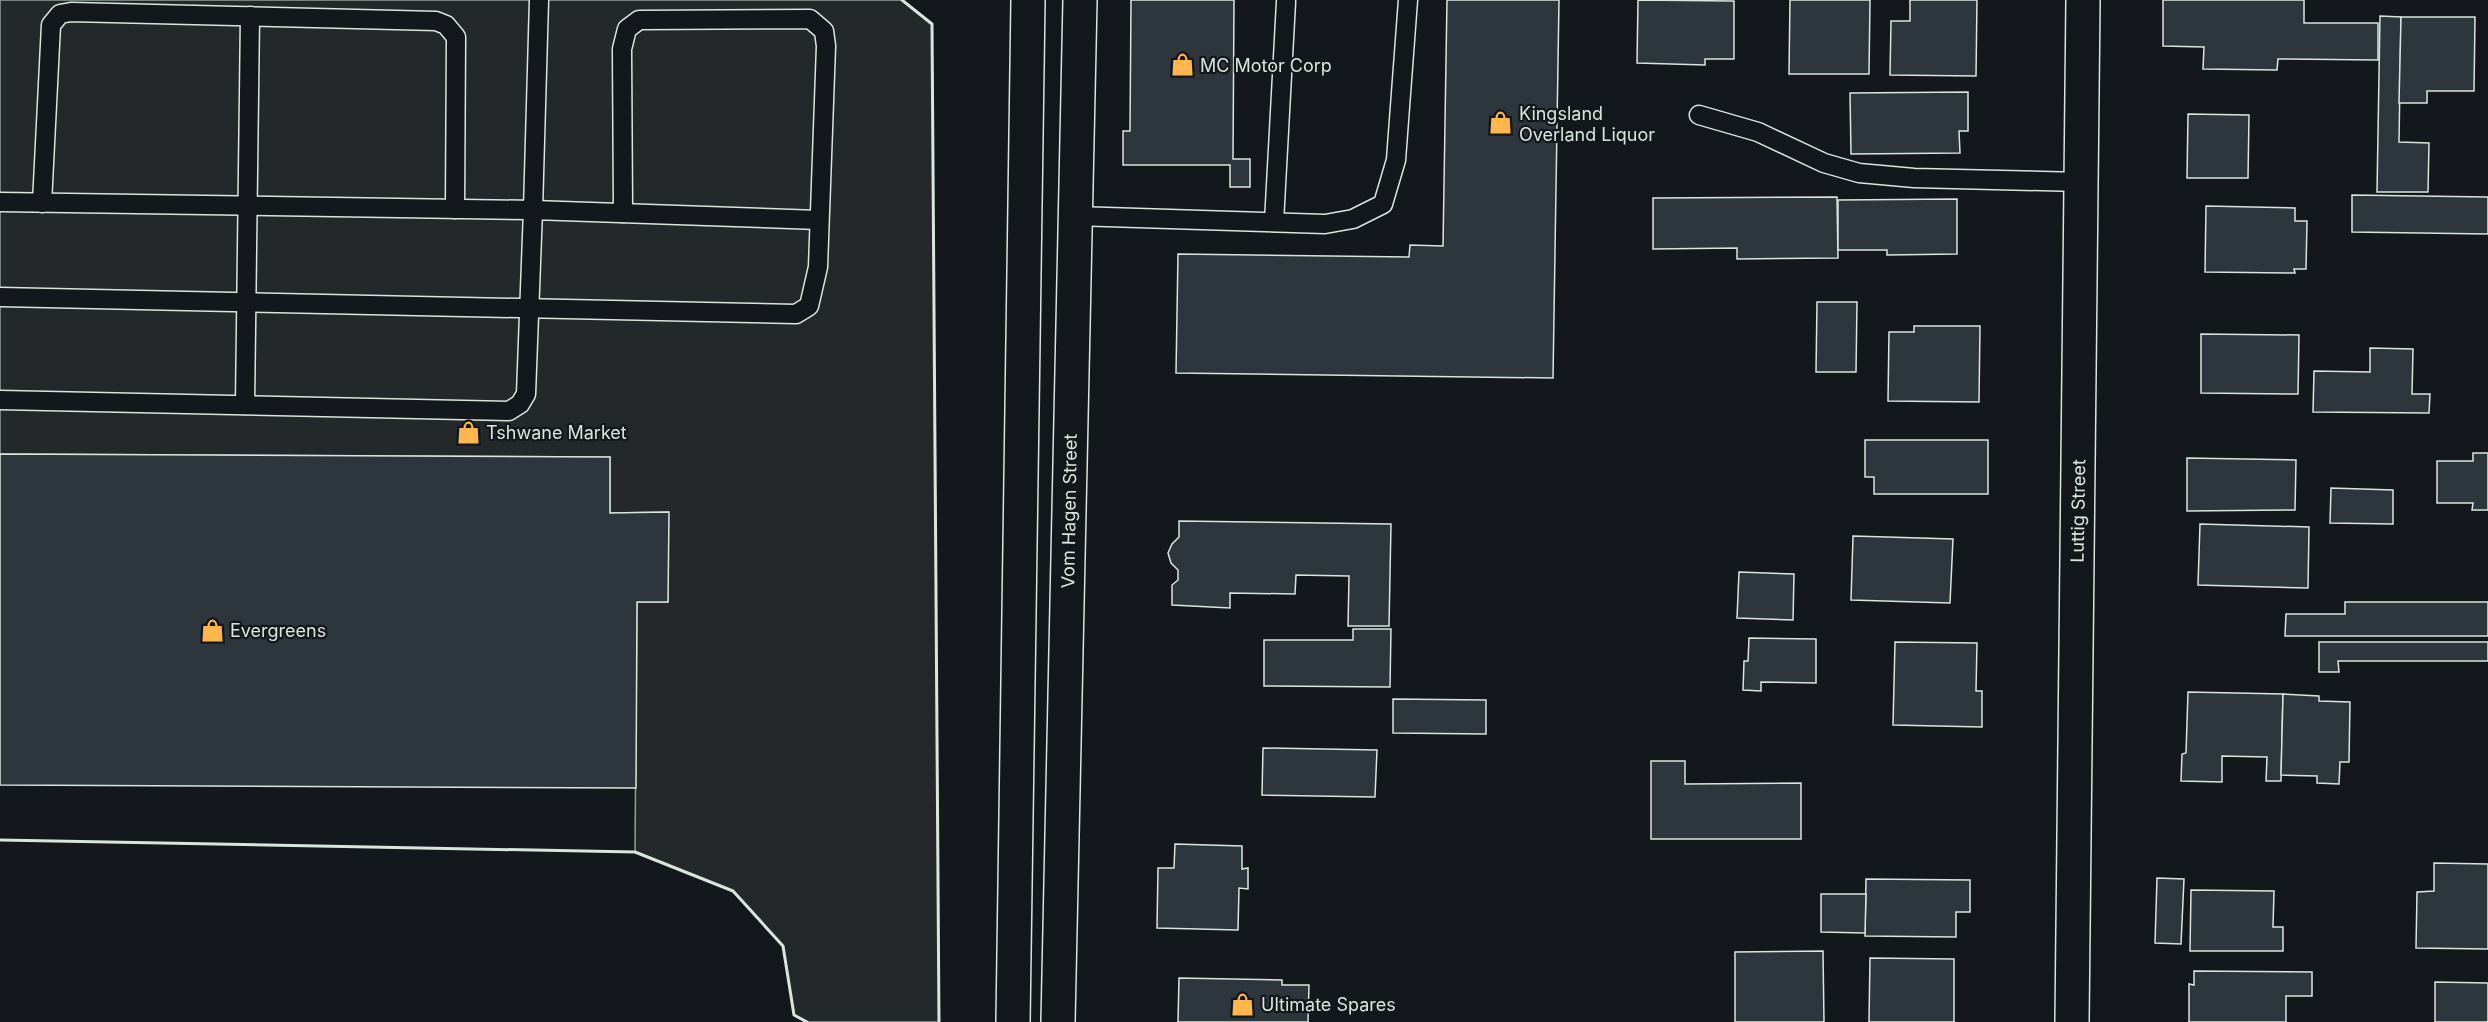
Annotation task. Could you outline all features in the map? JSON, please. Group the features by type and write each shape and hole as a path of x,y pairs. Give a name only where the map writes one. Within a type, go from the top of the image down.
{"main road":[{"path":"1013,1022 1028,0"},
{"name":"Vom Hagen Street","path":"1058,1022 1080,0"},
{"name":"Luttig Street","path":"2072,1022 2083,0"}],"lane":[{"path":"0,400 509,411 520,404 526,394 539,0"},
{"path":"1075,216 1325,224 1353,219 1383,204 1396,160 1408,0"},
{"path":"1274,222 1286,2"},
{"path":"42,203 51,25 60,14 71,12 436,21 447,25 456,37 455,208"},
{"path":"245,405 250,16"},
{"path":"0,297 796,314 809,306 818,267 826,46 824,31 810,19 639,20 627,29 622,49 623,213"},
{"path":"1699,116 1758,132 1824,163 1859,173 1914,178 2081,182"},
{"path":"0,202 455,208 819,220"}],"shaded area":[{"name":"Tshwane Market","path":"0,0 902,0 932,24 939,1022 807,1022 794,1015 783,946 733,891 635,852 637,602 668,602 668,512 610,513 610,457 0,454"}],"building":[{"name":"MC Motor Corp","path":"1131,0 1234,0 1233,159 1250,159 1250,187 1230,187 1230,165 1123,165 1123,131 1130,131"},
{"name":"Kingsland Overland Liquor","path":"1447,0 1559,0 1553,378 1176,373 1178,254 1409,257 1410,245 1443,246"},
{"path":"1638,0 1734,1 1734,59 1705,59 1705,65 1637,63"},
{"path":"1790,0 1870,0 1869,74 1789,74"},
{"path":"1910,0 1977,0 1976,76 1890,75 1891,21 1910,21"},
{"path":"2163,0 2304,0 2304,23 2378,23 2378,60 2278,59 2277,70 2203,69 2204,47 2163,46"},
{"path":"2380,16 2401,17 2399,142 2429,143 2428,192 2377,192"},
{"path":"2401,17 2475,17 2474,91 2427,91 2427,103 2399,103"},
{"path":"1968,92 1968,131 1959,131 1960,153 1851,154 1850,93"},
{"path":"2188,114 2249,115 2248,178 2187,178"},
{"path":"2352,195 2488,197 2488,234 2352,232"},
{"path":"1837,197 1838,258 1737,259 1737,248 1653,249 1653,198"},
{"path":"1957,199 1957,254 1887,255 1887,250 1838,250 1838,200"},
{"path":"2206,206 2295,208 2295,221 2307,221 2306,269 2294,269 2295,273 2205,272"},
{"path":"1817,302 1857,302 1856,372 1816,372"},
{"path":"1914,326 1980,326 1979,402 1888,401 1889,332 1914,332"},
{"path":"2201,334 2299,335 2298,394 2201,393"},
{"path":"2370,348 2413,349 2412,394 2430,394 2429,413 2313,412 2314,371 2370,372"},
{"path":"1865,440 1988,440 1988,494 1874,494 1874,477 1865,477"},
{"path":"2473,453 2488,453 2488,510 2472,510 2473,503 2437,503 2437,461 2473,461"},
{"path":"0,454 610,457 610,513 669,512 668,602 637,602 636,788 0,785"},
{"path":"2187,458 2296,460 2295,510 2187,511"},
{"path":"2331,488 2393,490 2393,524 2330,523"},
{"path":"1179,521 1391,524 1389,626 1348,626 1349,576 1296,575 1295,594 1230,593 1230,608 1172,605 1172,585 1178,580 1178,570 1171,563 1168,553 1172,544 1179,537"},
{"path":"2200,524 2309,527 2308,588 2198,585"},
{"path":"1853,536 1953,539 1950,603 1851,600"},
{"path":"1739,572 1794,574 1793,620 1737,618"},
{"path":"2345,602 2488,602 2488,636 2285,636 2286,614 2345,614"},
{"path":"1353,629 1391,629 1390,687 1264,686 1264,640 1353,640"},
{"path":"1749,638 1816,639 1816,683 1761,682 1761,691 1743,690 1744,661 1748,661"},
{"path":"1895,642 1977,643 1976,691 1982,691 1982,727 1893,725"},
{"path":"2319,642 2488,642 2488,661 2338,661 2339,672 2319,672"},
{"path":"2188,692 2283,694 2281,781 2266,781 2267,757 2222,756 2222,782 2181,781 2182,754 2186,753"},
{"path":"2283,694 2319,696 2319,701 2350,702 2349,762 2340,762 2339,784 2317,783 2317,776 2281,775"},
{"path":"1393,699 1486,700 1486,734 1393,733"},
{"path":"1263,748 1377,750 1375,797 1262,795"},
{"path":"1651,761 1685,761 1685,784 1801,783 1801,839 1651,839"},
{"path":"1175,844 1242,846 1242,869 1248,868 1248,889 1239,888 1238,930 1157,928 1158,868 1174,868"},
{"path":"2434,863 2488,864 2488,949 2416,948 2417,892 2434,891"},
{"path":"2157,878 2184,879 2181,944 2155,943"},
{"path":"1866,879 1970,880 1970,912 1956,912 1956,937 1865,936"},
{"path":"2191,890 2274,891 2273,927 2283,927 2283,951 2190,951"},
{"path":"1821,894 1866,894 1865,933 1821,932"},
{"path":"1823,951 1824,1022 1735,1022 1735,952"},
{"path":"1870,958 1954,959 1954,1022 1869,1022"},
{"path":"2194,971 2312,972 2312,996 2286,996 2286,1022 2189,1022 2189,984 2194,985"},
{"name":"Ultimate Spares","path":"1179,978 1282,980 1282,985 1309,985 1308,1022 1178,1022"},
{"path":"2435,982 2488,983 2488,1022 2435,1022"}],"wall":[{"path":"902,0 932,24 939,1022"},
{"path":"0,840 635,852 733,891 783,946 794,1015 807,1022"}],"place":[{"name":"MC Motor Corp","path":"1182,65"},
{"name":"Kingsland Overland Liquor","path":"1501,123"},
{"name":"Tshwane Market","path":"468,432"},
{"name":"Evergreens","path":"212,630"},
{"name":"Ultimate Spares","path":"1243,1004"}]}
